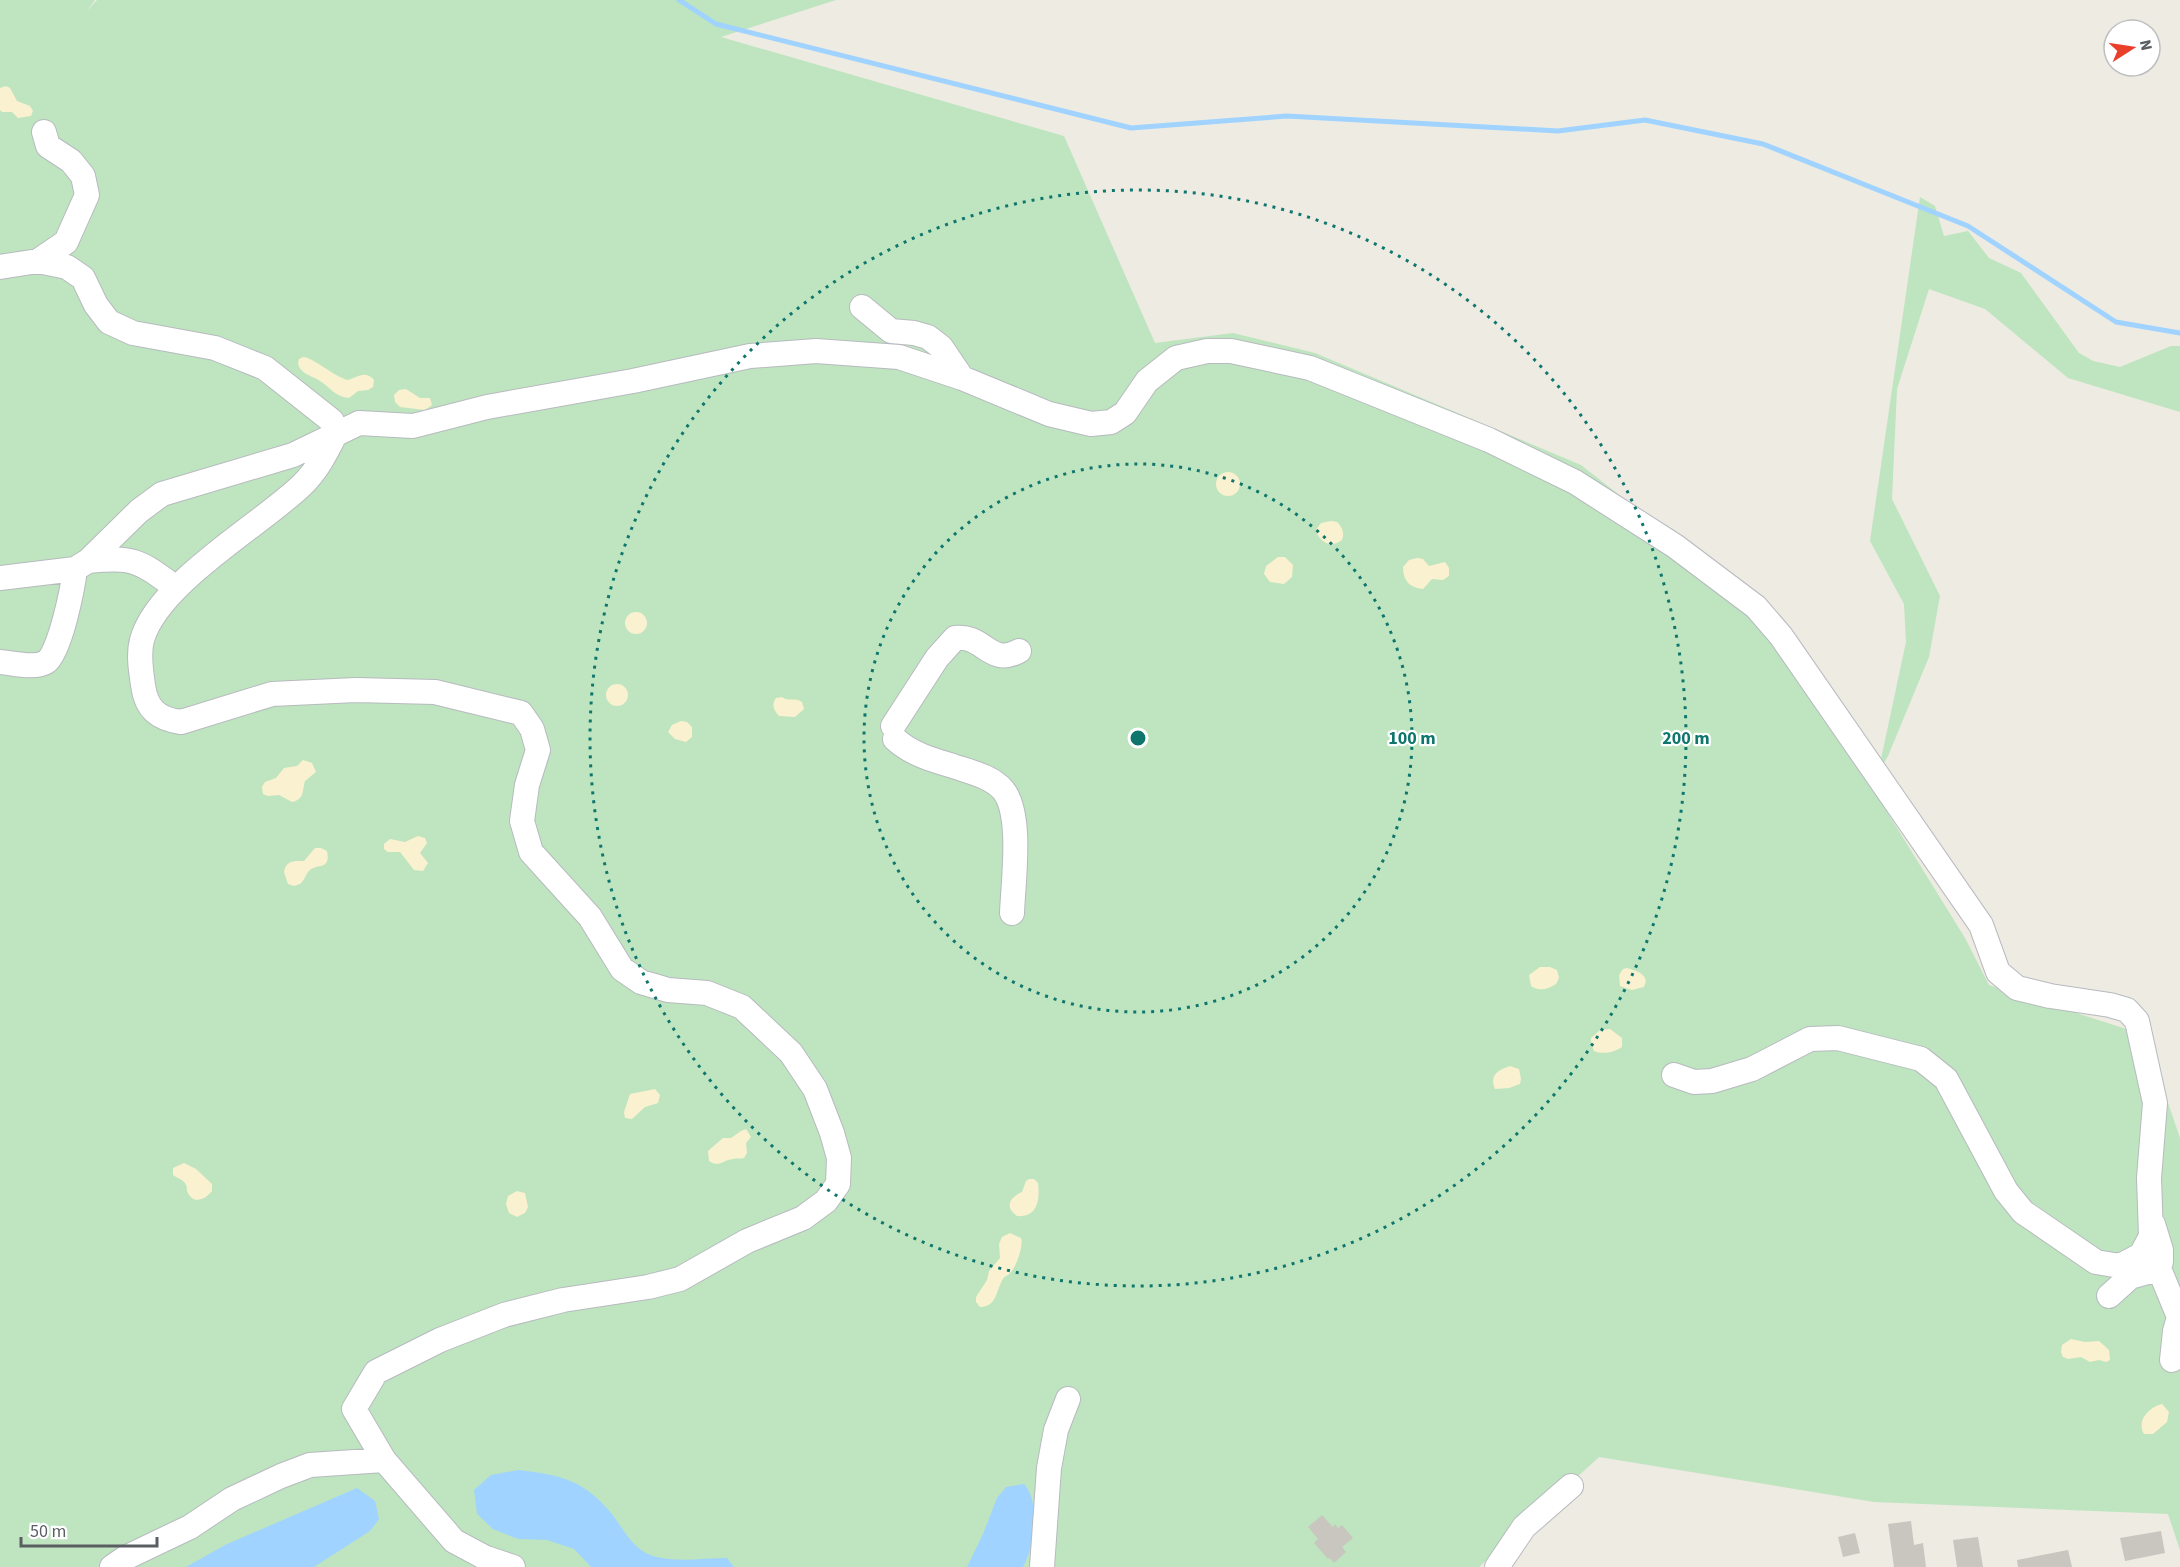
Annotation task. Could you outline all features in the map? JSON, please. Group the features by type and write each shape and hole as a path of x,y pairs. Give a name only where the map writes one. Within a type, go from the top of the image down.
{"lane":[{"path":"38,261 66,242 87,195 83,176 71,160 48,146 44,132"},
{"path":"0,267 38,261 67,267 83,278 96,305 109,322 133,333 215,348 265,368 332,421 336,433 320,466 301,486 176,588 149,622 141,640 140,665 143,692 152,711 166,720 181,722 272,694 356,690 435,693 521,713 532,729 538,750 528,785 522,821 531,852 590,917 622,969 641,982 668,990 707,993 742,1007 791,1053 815,1089 832,1133 838,1158 838,1184 826,1201 803,1218 747,1241 680,1279 648,1287 562,1300 504,1315 440,1340 376,1372 354,1409 384,1460 454,1541 486,1558 513,1567"},
{"path":"862,307 891,331 928,337 941,347 962,378"},
{"path":"0,662 25,665 46,662 53,654 81,565 139,511 162,494 293,455 359,423 413,426 487,407 633,381 750,356 816,351 898,357 962,378 1049,414 1091,424 1111,422 1125,413 1147,381 1176,358 1207,351 1231,351 1310,368 1489,440 1575,482 1675,546 1756,608 1781,636 1981,926 1998,972 2017,988 2049,996 2110,1005 2127,1011 2137,1021 2155,1103 2149,1178 2151,1236 2141,1255 2120,1266 2096,1262"},
{"path":"0,578 120,558 144,564 176,588"},
{"path":"1012,913 1015,836 1010,800 1003,790 985,777 902,746 894,732 937,658 955,638 974,639 1000,656 1012,655 1019,651"},
{"path":"1674,1075 1694,1082 1712,1081 1752,1069 1810,1039 1838,1038 1921,1059 1946,1078 2006,1191 2023,1212 2096,1262 2117,1288 2130,1276 2155,1270 2160,1271 2180,1317 2175,1331 2172,1360"},
{"path":"2150,1204 2154,1230 2161,1250 2161,1262 2155,1270"},
{"path":"1041,1567 1049,1468 1056,1430 1068,1399"},
{"path":"112,1567 125,1558 190,1527 232,1499 281,1476 310,1465 384,1460"},
{"path":"1497,1567 1524,1527 1571,1486"}],"green space":[{"path":"0,0 95,0 87,11 97,0 836,0 721,37 1064,136 1155,343 1233,333 1315,353 1581,465 1770,613 1863,773 1965,938 1989,985 2145,1035 2180,1138 2180,1550 2168,1514 1874,1502 1599,1457 1479,1567 0,1567"},
{"path":"1920,197 1935,206 1944,236 1968,231 1989,258 2021,273 2079,353 2093,361 2120,367 2171,346 2180,346 2180,412 2068,378 1985,309 1929,289 1897,389 1892,499 1940,596 1929,657 1888,756 1878,773 1906,642 1904,604 1870,541"}],"sand":[{"path":"6,86 10,88 17,101 30,106 33,111 31,116 18,118 12,112 0,110 0,88"},
{"path":"303,357 347,380 367,375 374,380 373,387 358,391 349,398 340,396 301,370 298,363"},
{"path":"406,389 420,398 430,398 432,405 425,410 400,407 395,402 394,395 399,390"},
{"path":"1228,472 1237,475 1240,484 1237,493 1228,496 1219,493 1216,484 1219,475"},
{"path":"1337,522 1343,533 1342,540 1334,544 1323,541 1316,530 1321,523"},
{"path":"1278,557 1285,557 1293,565 1292,577 1284,584 1270,582 1264,574 1266,566"},
{"path":"1423,559 1429,566 1445,562 1449,568 1449,576 1443,580 1432,579 1423,589 1414,587 1406,580 1403,567 1409,560"},
{"path":"636,612 644,615 647,623 644,631 636,634 628,631 625,623 628,615"},
{"path":"617,684 625,687 628,695 625,703 617,706 609,703 606,695 609,687"},
{"path":"782,697 802,702 804,709 795,717 779,716 773,705 776,698"},
{"path":"681,721 687,722 692,727 692,737 686,742 675,739 668,732 672,725"},
{"path":"303,760 312,763 316,772 305,781 299,799 292,802 279,795 263,794 262,787 265,782 276,778 284,768 297,766"},
{"path":"418,836 425,838 427,843 420,853 428,863 423,871 414,870 400,852 388,852 384,849 384,844 390,839 405,842"},
{"path":"315,848 327,851 328,857 325,864 309,871 300,884 294,886 288,884 284,872 287,865 294,861 304,861"},
{"path":"1540,967 1557,970 1559,978 1556,984 1544,989 1531,986 1529,975"},
{"path":"1627,968 1643,976 1646,981 1644,987 1632,990 1620,986 1619,975 1623,969"},
{"path":"1610,1029 1622,1038 1622,1047 1609,1052 1594,1051 1591,1038 1600,1030"},
{"path":"1510,1066 1519,1069 1520,1084 1495,1089 1494,1077 1502,1069"},
{"path":"655,1089 660,1095 658,1103 645,1107 632,1119 625,1118 624,1112 630,1094"},
{"path":"746,1129 751,1137 746,1143 747,1153 744,1158 718,1164 709,1161 708,1151 723,1138 731,1138"},
{"path":"184,1163 196,1169 212,1184 212,1191 200,1200 193,1199 185,1183 173,1175 173,1168"},
{"path":"1029,1179 1034,1179 1038,1183 1038,1201 1029,1214 1017,1216 1011,1209 1010,1202 1022,1192"},
{"path":"517,1191 525,1193 528,1207 525,1213 517,1217 509,1213 506,1204 508,1196"},
{"path":"1010,1233 1021,1238 1022,1241 1017,1262 1004,1278 993,1301 980,1307 976,1302 976,1297 987,1280 989,1271 1000,1258 999,1244 1002,1237"},
{"path":"2071,1339 2085,1342 2099,1341 2109,1350 2110,1360 2090,1362 2081,1357 2068,1359 2063,1357 2062,1345"},
{"path":"2162,1404 2169,1412 2167,1422 2153,1434 2144,1434 2142,1424 2145,1415"}],"water":[{"path":"519,1470 560,1477 592,1493 612,1514 630,1539 646,1553 671,1559 727,1558 734,1567 591,1567 574,1549 547,1540 518,1539 493,1529 477,1514 474,1490 491,1475"},
{"path":"1024,1484 1033,1502 1034,1525 1031,1548 1023,1567 967,1567 997,1498 1006,1487"},
{"path":"357,1488 375,1501 379,1519 370,1531 314,1567 186,1567 225,1545"}],"building":[{"path":"1322,1515 1333,1527 1335,1524 1338,1528 1342,1525 1353,1538 1342,1547 1346,1552 1334,1563 1314,1543 1318,1539 1308,1527"},
{"path":"1911,1521 1914,1545 1923,1543 1926,1567 1894,1567 1888,1524"},
{"path":"2161,1531 2165,1553 2125,1561 2120,1538"},
{"path":"1855,1533 1860,1553 1843,1557 1838,1537"},
{"path":"1978,1537 1983,1567 1957,1567 1953,1540"},
{"path":"2068,1550 2072,1567 2018,1567 2017,1560"}],"waterway":[{"path":"679,0 716,24 1131,128 1287,116 1558,131 1645,120 1763,144 1968,226 2116,322 2180,333"}]}
